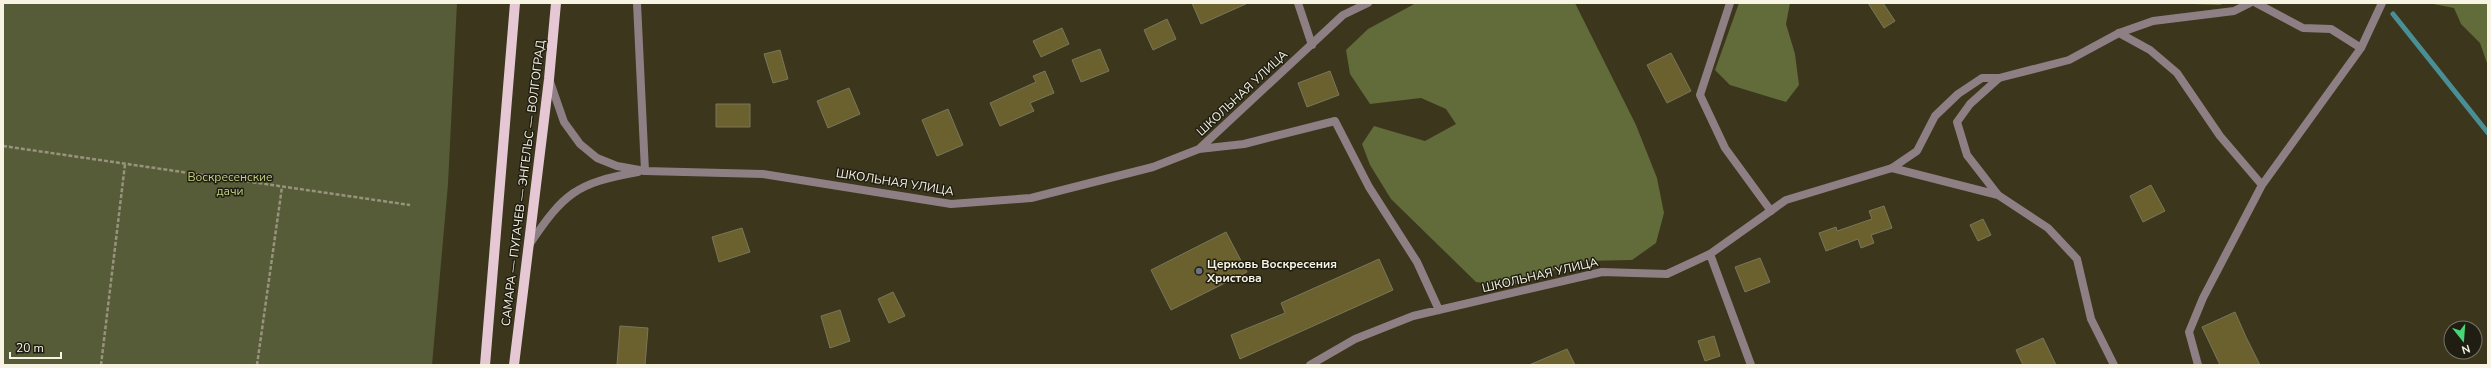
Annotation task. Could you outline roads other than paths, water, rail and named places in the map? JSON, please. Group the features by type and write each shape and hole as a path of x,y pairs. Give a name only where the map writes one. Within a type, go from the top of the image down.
{"main road":[{"name":"САМАРА — ПУГАЧЕВ — ЭНГЕЛЬС — ВОЛГОГРАД","path":"485,365 515,3"},
{"name":"САМАРА — ПУГАЧЕВ — ЭНГЕЛЬС — ВОЛГОГРАД","path":"514,365 549,79 556,3"}],"street":[{"path":"529,245 551,212 569,194 608,177 645,171 637,3"},
{"path":"1298,3 1312,45"},
{"name":"ШКОЛЬНАЯ УЛИЦА","path":"549,79 564,122 580,144 597,158 617,166 645,171 763,174 951,204 1031,198 1153,167 1199,150 1312,45 1342,15 1368,3"},
{"path":"1730,3 1700,95 1725,148 1771,211"},
{"path":"1892,168 1916,151 1935,116 1958,94 1982,78 1999,78 2069,60 2119,33 2153,21 2234,11 2250,3"},
{"path":"2256,3 2303,28 2331,29 2361,48"},
{"path":"2198,365 2189,332 2203,298 2262,184 2361,48 2382,3"},
{"path":"2119,33 2150,50 2177,73 2220,136 2262,184"},
{"path":"1999,78 1970,104 1957,122 1966,155 1998,195 2048,228 2077,259 2091,319 2114,365"},
{"path":"1199,150 1244,144 1335,121 1369,188 1417,262 1439,310"},
{"name":"ШКОЛЬНАЯ УЛИЦА","path":"1310,365 1355,339 1413,316 1602,272 1667,274 1710,254 1786,200 1892,168"},
{"path":"1892,168 1998,195"},
{"path":"1710,254 1751,365"}],"waterway":[{"path":"2393,14 2488,133"}],"place":[{"name":"Церковь Воскресения Христова","path":"1199,271"}],"park label":[{"name":"Воскресенские дачи","path":"230,184"}]}
